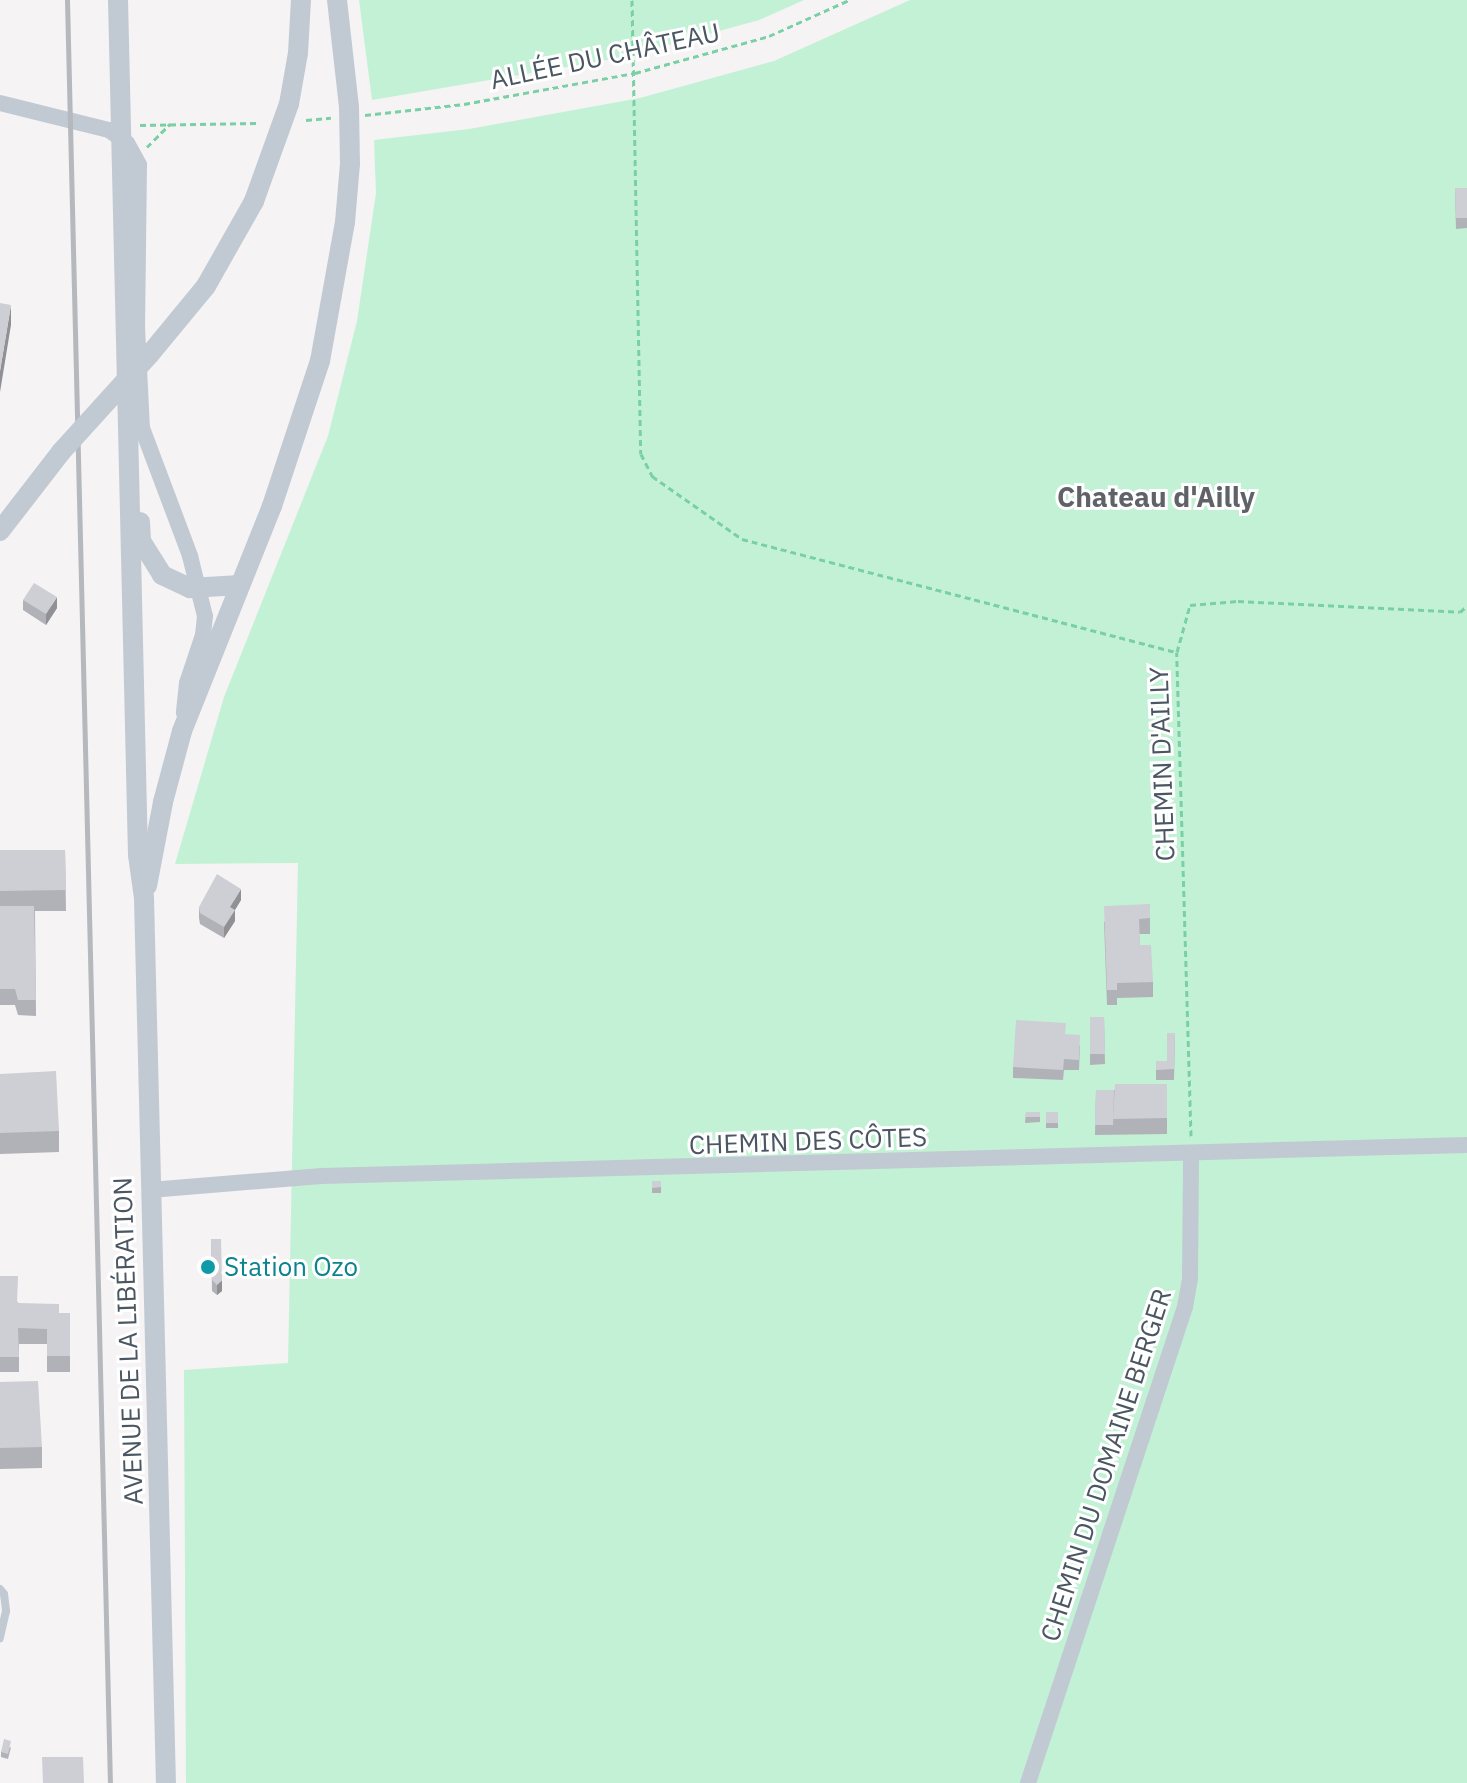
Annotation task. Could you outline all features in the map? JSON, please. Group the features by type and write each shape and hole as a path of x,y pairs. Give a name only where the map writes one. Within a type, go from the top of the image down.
{"street":[{"path":"118,0 138,855 144,898"},
{"path":"0,531 61,452 150,354 206,286 233,243 259,188 289,104 298,53 301,0"},
{"path":"144,898 163,802 182,731 299,430 320,361 334,292 350,164 349,107 337,0"},
{"path":"0,103 119,131 139,165 137,327 142,428 199,588 205,616 203,635 187,683 182,731"},
{"path":"128,468 139,513 141,541 150,560 175,582 199,588 240,585"},
{"name":"AVENUE DE LA LIBÉRATION","path":"144,898 166,1783"},
{"name":"CHEMIN DES CÔTES","path":"150,1190 321,1176 1191,1155 1467,1145"},
{"name":"CHEMIN DU DOMAINE BERGER","path":"1028,1783 1185,1307 1190,1278 1191,1155"}],"lane":[{"path":"0,1589 4,1594 6,1611 0,1638"}],"path":[{"path":"632,0 641,454 652,476 742,539 1177,652"},
{"name":"ALLÉE DU CHÂTEAU","path":"361,115 464,104 635,73 769,36 849,0"},
{"path":"306,120 339,117"},
{"path":"139,165 153,138 170,123"},
{"path":"119,131 170,123 260,123"},
{"name":"CHEMIN D'AILLY","path":"1191,1155 1177,652 1190,605 1238,601 1460,612 1467,606"}],"green space":[{"path":"359,0 804,0 759,20 625,57 372,100"},
{"path":"910,0 1467,0 1467,1783 186,1783 184,1370 288,1363 298,863 175,864 224,697 328,436 357,321 376,193 374,140 469,129 640,98 774,61"}],"building":[{"path":"1455,188 1467,188 1467,218 1456,218"},
{"path":"0,303 11,305 0,371"},
{"path":"34,583 57,597 46,614 23,600"},
{"path":"0,850 65,850 66,890 0,891"},
{"path":"217,874 241,889 230,907 235,910 224,927 200,913 199,907"},
{"path":"1150,904 1150,918 1139,919 1140,945 1151,945 1153,982 1117,983 1117,990 1107,990 1104,906"},
{"path":"0,906 34,906 36,1000 18,1000 15,989 0,989"},
{"path":"1090,1017 1104,1017 1105,1054 1090,1054"},
{"path":"1016,1020 1066,1023 1065,1034 1080,1035 1079,1060 1064,1059 1063,1070 1013,1067"},
{"path":"1167,1033 1175,1033 1174,1069 1156,1070 1156,1061 1167,1061"},
{"path":"56,1071 59,1131 0,1133 0,1074"},
{"path":"1115,1084 1167,1084 1167,1118 1113,1119"},
{"path":"1096,1090 1114,1090 1113,1125 1095,1125"},
{"path":"1026,1112 1040,1112 1040,1117 1025,1117"},
{"path":"1046,1112 1058,1112 1058,1123 1046,1123"},
{"path":"652,1181 661,1181 661,1187 652,1188"},
{"path":"211,1239 221,1239 222,1280 217,1285 212,1280"},
{"path":"0,1276 18,1276 17,1303 59,1304 59,1313 70,1313 70,1356 47,1356 47,1329 18,1328 19,1357 0,1357"},
{"path":"38,1381 42,1447 0,1448 0,1382"},
{"path":"4,1739 11,1741 8,1754 1,1752"},
{"path":"42,1757 83,1757 84,1783 43,1783"}],"railway":[{"path":"67,0 110,1783"}],"place":[{"name":"Station Ozo","path":"208,1267"}],"district":[{"name":"Chateau d'Ailly","path":"1156,497"}]}
